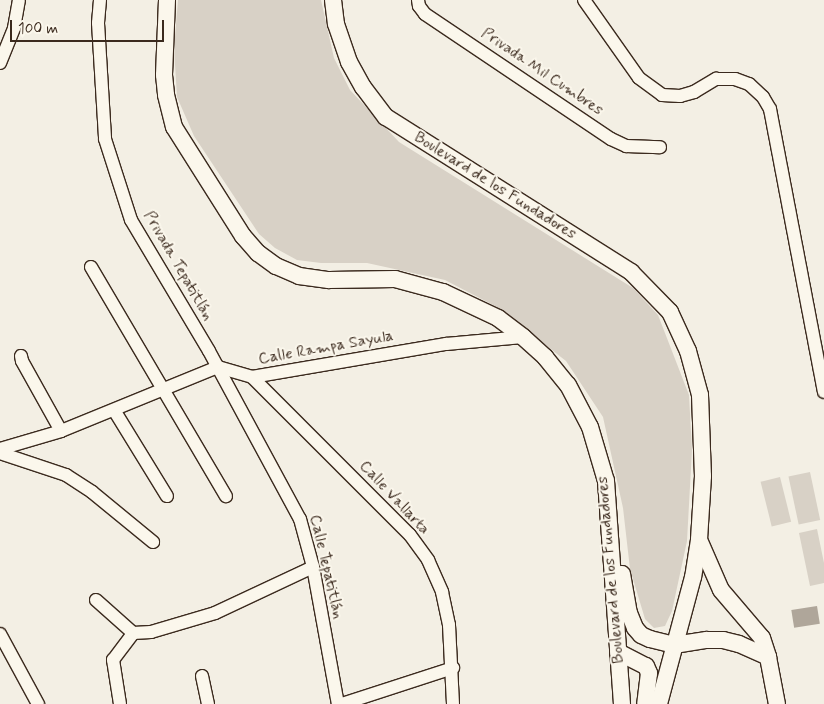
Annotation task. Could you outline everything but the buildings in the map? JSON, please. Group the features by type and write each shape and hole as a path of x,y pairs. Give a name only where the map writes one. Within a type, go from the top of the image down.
{"main road":[{"name":"Boulevard de los Fundadores","path":"167,0 164,75 166,95 174,127 243,236 258,253 276,266 299,276 329,280 376,278 414,282 443,292 498,318 524,336 545,357 568,385 590,427 606,481 612,542 622,704"},
{"name":"Boulevard de los Fundadores","path":"333,0 336,24 349,62 363,87 386,117 631,272 670,312 688,351 700,394 703,435 699,540 693,577 659,704"},
{"path":"699,540 721,590 762,638 778,704"},
{"path":"612,542 618,557 629,613 635,628 650,639 674,645 707,640 723,640 739,644 768,657"},
{"path":"618,652 646,666 649,673 645,704"}],"street":[{"path":"0,63 14,28 19,0"},
{"name":"Privada Tepatitlán","path":"100,0 98,23 105,139 131,220 218,367"},
{"name":"Privada Mil Cumbres","path":"418,0 421,10 431,18 611,139 626,146 660,147"},
{"path":"584,0 639,78 662,95 680,96 694,92 716,79 726,79 749,84 763,97 770,109 824,392"},
{"path":"92,266 226,496"},
{"name":"Calle Rampa Sayula","path":"218,367 252,377 446,344 524,336"},
{"path":"21,356 22,361 62,431"},
{"path":"0,449 62,431 218,367"},
{"name":"Calle Tepatitlán","path":"218,367 300,519 313,567 338,704"},
{"name":"Calle Vallarta","path":"252,377 410,535 428,560 442,592 449,625 453,668 453,704"},
{"path":"114,410 167,496"},
{"path":"0,453 66,475 92,492 153,542"},
{"path":"96,600 133,633 151,632 215,613 313,567"},
{"path":"120,704 113,660 133,633"},
{"path":"0,634 38,704"},
{"path":"342,704 453,668"},
{"path":"202,676 208,704"}],"shaded area":[{"path":"178,0 321,0 334,58 350,90 399,142 633,288 658,315 689,395 692,450 687,541 672,611 665,626 654,628 645,619 630,569 623,508 603,417 566,361 497,307 445,280 367,263 321,263 297,260 275,248 259,234 194,136 177,97 174,48"},
{"path":"810,472 820,520 799,525 788,477"},
{"path":"780,477 791,522 772,526 761,482"},
{"path":"817,529 824,563 824,583 810,586 799,533"},
{"path":"817,606 820,624 794,628 791,610"}]}
